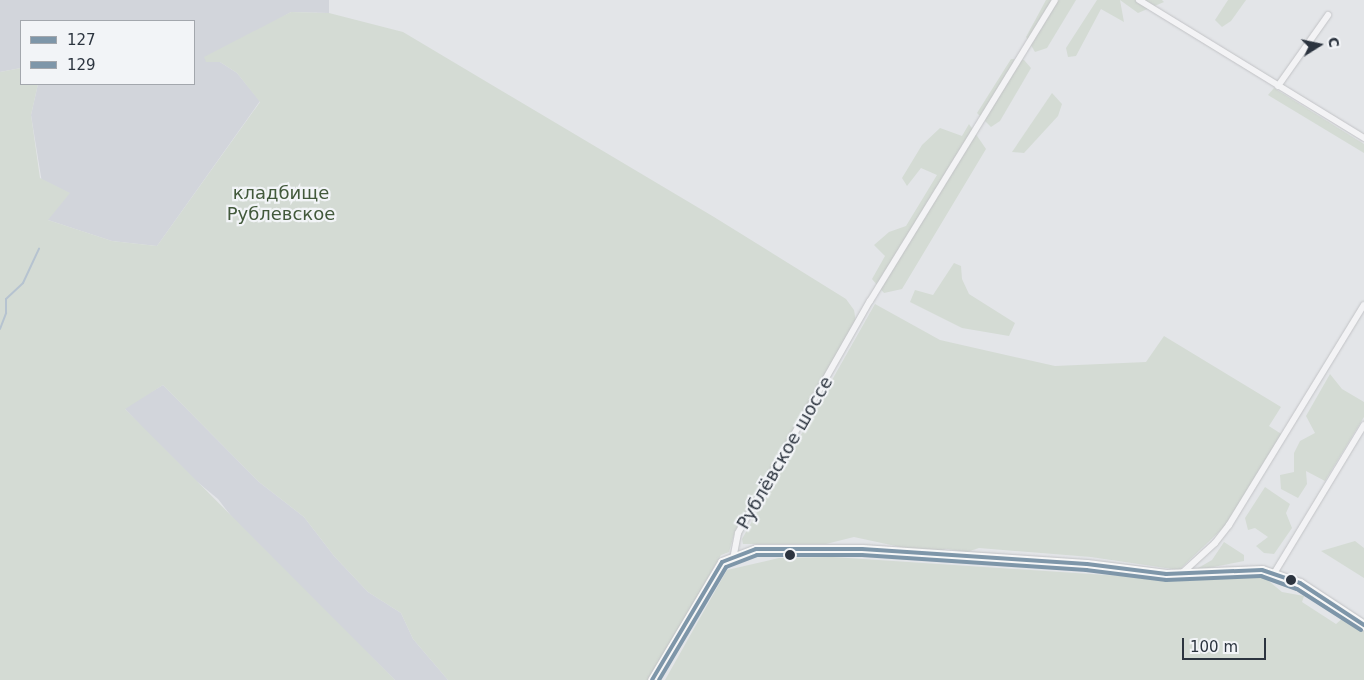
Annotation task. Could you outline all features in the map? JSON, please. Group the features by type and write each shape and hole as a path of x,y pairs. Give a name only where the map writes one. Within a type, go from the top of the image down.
{"street":[{"name":"Рублёвское шоссе","path":"734,554 738,534 870,301 1055,0"},
{"path":"1139,0 1364,138"},
{"path":"1278,86 1328,15"},
{"path":"1180,574 1215,543 1229,525 1364,305"},
{"path":"1275,572 1364,425"},
{"path":"652,680 713,574 734,554 756,549 862,549 1087,564 1180,574 1247,569 1275,572 1300,583 1364,625"}],"shaded area":[{"path":"0,0 329,0 329,13 291,12 206,62 220,62 237,73 260,101 157,246 112,241 48,220 31,115 38,85 195,85 195,20 20,20 20,68 0,72"},
{"path":"163,385 259,482 304,517 334,556 368,592 401,613 413,639 448,680 395,680 245,534 218,499 183,470 124,408"}],"green space":[{"path":"1046,0 1076,0 1047,48 1035,52 1026,37"},
{"path":"1097,0 1120,0 1124,22 1101,9 1076,56 1068,57 1066,48"},
{"path":"1120,0 1162,0 1164,2 1138,13"},
{"path":"1228,0 1246,0 1231,21 1222,27 1215,20"},
{"name":"кладбище Рублевское","path":"291,12 329,13 403,32 714,217 846,299 854,310 856,322 735,531 729,552 721,555 649,680 448,680 413,639 401,613 368,592 334,556 304,517 259,482 163,385 125,409 395,680 0,680 0,72 20,68 20,85 38,85 31,115 40,178 70,193 48,220 112,241 157,246 260,102 237,73 220,62 206,62 204,57"},
{"path":"1011,59 1024,60 1031,68 1000,121 991,127 977,113"},
{"path":"1274,88 1364,144 1364,153 1268,95"},
{"path":"1052,93 1062,104 1058,116 1024,153 1012,152"},
{"path":"969,124 986,149 902,289 884,293 872,279 885,256 874,245 889,232 906,226 937,175 921,168 907,186 902,178 922,145 940,128 962,136"},
{"path":"954,263 961,266 962,279 969,294 1015,323 1009,336 962,328 910,302 915,290 933,295"},
{"path":"875,304 940,340 1055,366 1146,362 1164,336 1281,407 1269,426 1283,435 1224,527 1179,570 1091,557 979,548 967,552 947,549 928,553 854,537 826,544 743,544 742,539"},
{"path":"1330,374 1342,389 1364,402 1364,417 1325,481 1306,471 1307,484 1298,498 1281,489 1280,475 1294,472 1294,453 1300,441 1315,433 1306,416"},
{"path":"1265,487 1290,504 1286,513 1292,528 1274,554 1264,553 1256,546 1268,537 1255,528 1248,530 1245,518"},
{"path":"1355,541 1364,548 1364,578 1321,551"},
{"path":"1224,542 1244,555 1244,561 1193,571 1212,560"},
{"path":"833,557 1181,580 1264,577 1282,592 1304,596 1302,602 1336,624 1343,618 1364,631 1364,680 665,680 727,570 779,558"}],"waterway":[{"path":"0,329 6,313 6,299 23,283 39,248"}],"transit line":[{"name":"127","path":"652,680 722,562 756,549 862,549 1087,564 1166,574 1262,570 1300,583 1364,625"},
{"name":"129","path":"659,680 726,567 757,555 862,555 1086,570 1166,580 1261,576 1297,589 1361,630"}]}
